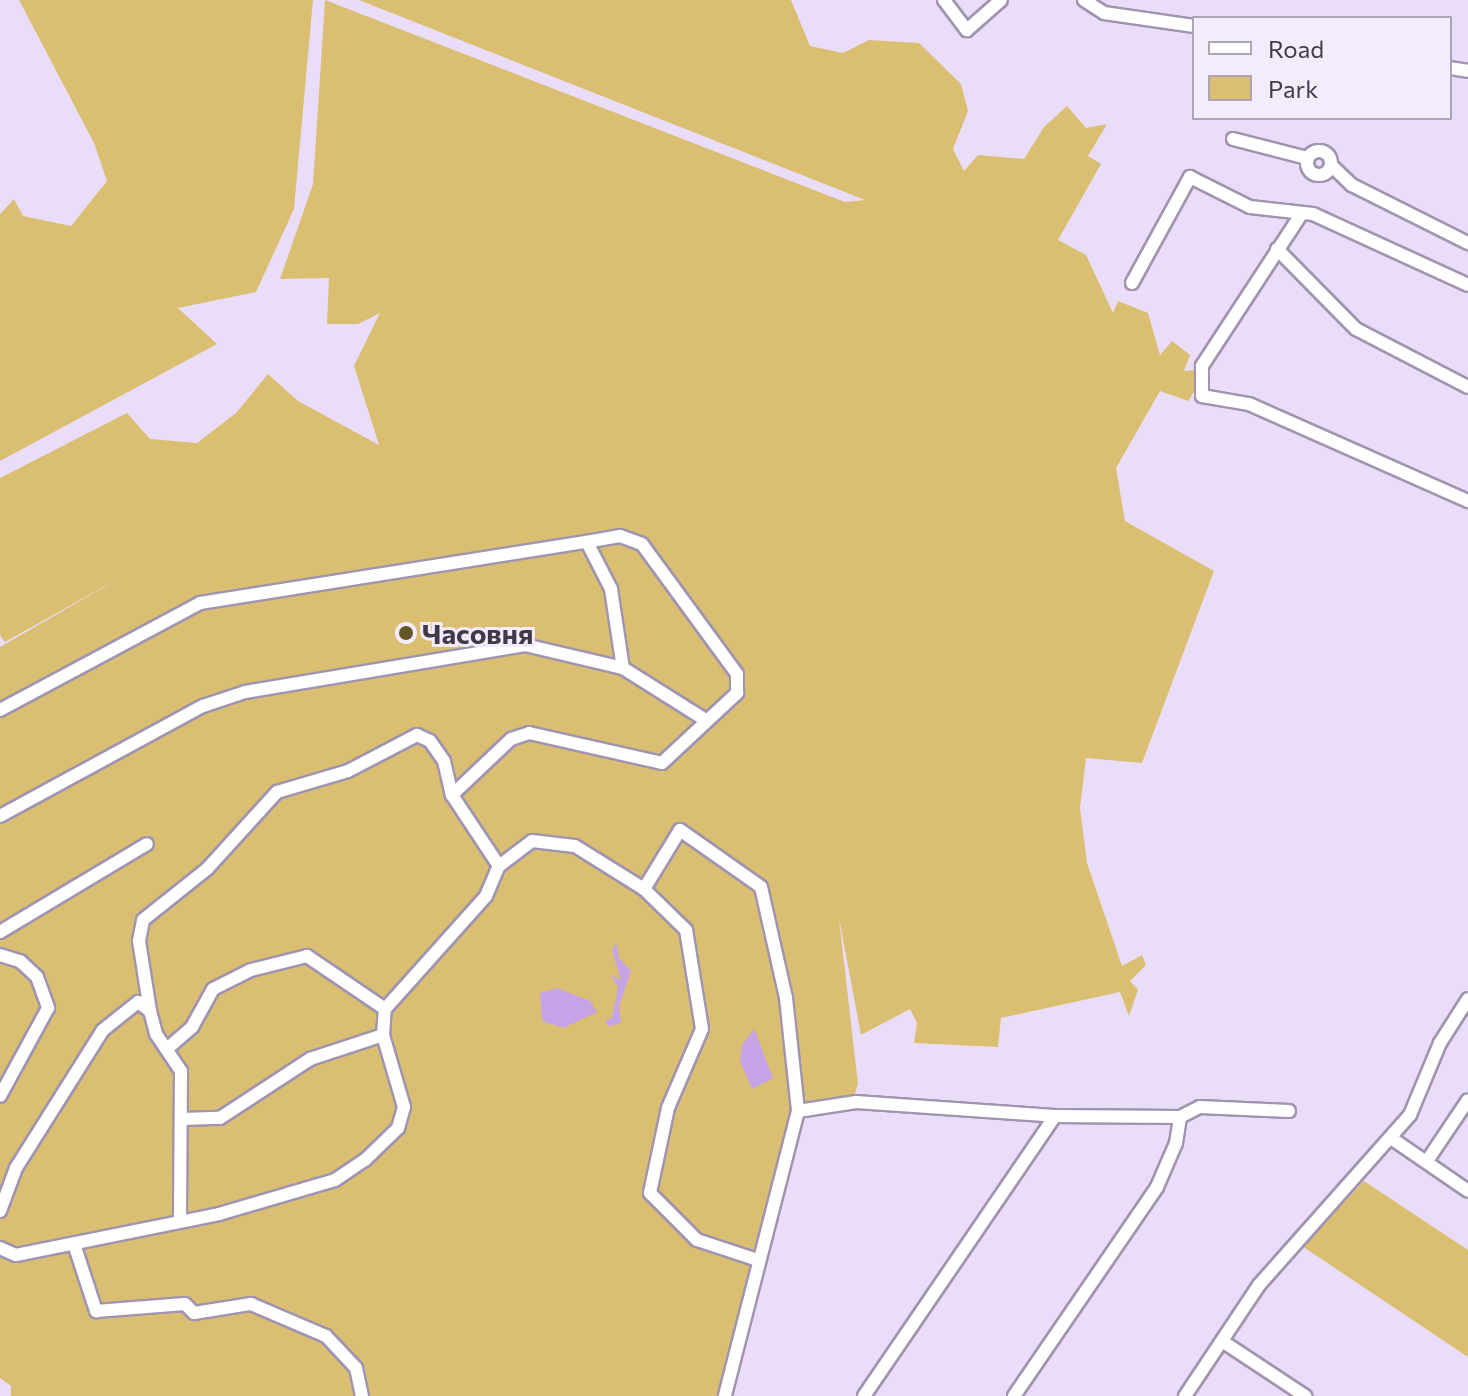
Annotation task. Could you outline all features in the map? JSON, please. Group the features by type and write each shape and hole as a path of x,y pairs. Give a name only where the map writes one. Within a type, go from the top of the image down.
{"street":[{"path":"944,0 967,30 1001,0"},
{"path":"1084,0 1104,13 1192,26"},
{"path":"1233,139 1307,158 1320,150 1352,185 1468,243"},
{"path":"1307,158 1316,175 1331,165"},
{"path":"1132,283 1190,177 1250,207 1302,213 1468,285"},
{"path":"1302,213 1202,366 1202,396 1249,404 1468,501"},
{"path":"1277,249 1356,329 1468,387"},
{"path":"0,710 200,603 620,536 642,544 737,674 737,693 704,719 672,758 652,764 599,745 529,733 511,739 452,795"},
{"path":"587,542 602,561 611,589 623,668"},
{"path":"0,816 203,706 245,692 525,645 623,668 704,719"},
{"path":"180,1218 181,1071 150,1011 139,941 143,920 207,869 277,792 348,771 417,735 430,741 444,761 452,795 499,866"},
{"path":"644,889 680,830 761,887 786,998 798,1111 725,1396"},
{"path":"0,1248 16,1255 180,1218 219,1214 335,1180 365,1160 398,1128 404,1107 383,1035 385,1009 486,896 499,866 532,841 575,846 644,889 686,930 702,1029 668,1108 650,1193 697,1240 758,1260"},
{"path":"0,932 147,844"},
{"path":"0,955 20,961 37,977 48,1008 0,1096"},
{"path":"168,1048 192,1027 213,989 251,970 307,956 385,1009"},
{"path":"1185,1396 1259,1285 1410,1115 1440,1043 1468,999"},
{"path":"0,1211 16,1168 103,1030 138,1002 150,1011"},
{"path":"182,1119 220,1118 310,1059 383,1035"},
{"path":"1427,1161 1468,1100"},
{"path":"798,1111 856,1102 1055,1116 1180,1117 1200,1107 1289,1111"},
{"path":"864,1396 1055,1116"},
{"path":"1014,1396 1157,1187 1180,1117"},
{"path":"1391,1138 1468,1191"},
{"path":"74,1244 96,1311 185,1304 194,1313 251,1304 326,1336 356,1368 362,1396"},
{"path":"1222,1341 1305,1396"}],"green space":[{"path":"19,0 313,0 294,209 256,292 178,308 217,344 0,461 0,214 14,199 23,216 71,226 107,181 94,143"},
{"path":"325,0 845,202 865,200 359,0 791,0 810,46 843,53 869,40 919,43 961,84 968,111 953,149 964,171 978,155 1024,159 1044,127 1067,106 1086,128 1107,124 1088,156 1101,164 1058,240 1086,255 1113,313 1118,301 1148,313 1160,355 1172,341 1190,355 1184,371 1195,370 1196,389 1188,401 1160,391 1116,468 1125,521 1214,571 1142,763 1086,758 1080,808 1087,863 1122,966 1142,955 1146,965 1130,981 1138,990 1129,1016 1120,992 1001,1018 998,1047 914,1043 917,1023 910,1009 861,1035 839,918 858,1084 853,1100 803,1102 723,1396 11,1396 11,1386 0,1378 0,647 130,572 5,642 0,635 0,478 127,413 150,439 197,443 236,413 268,374 298,401 379,445 354,366 380,313 358,324 327,324 329,278 280,279 313,184"},
{"path":"1364,1181 1468,1250 1468,1357 1302,1246"}],"shaded area":[{"path":"616,942 619,958 631,971 619,1006 621,1022 610,1027 605,1021 612,1018 618,987 611,975 621,980 612,950"},
{"path":"557,988 590,1001 597,1012 563,1028 542,1021 540,993"},
{"path":"754,1029 773,1078 752,1089 740,1061 742,1045"}],"place":[{"name":"Часовня","path":"406,633"}]}
